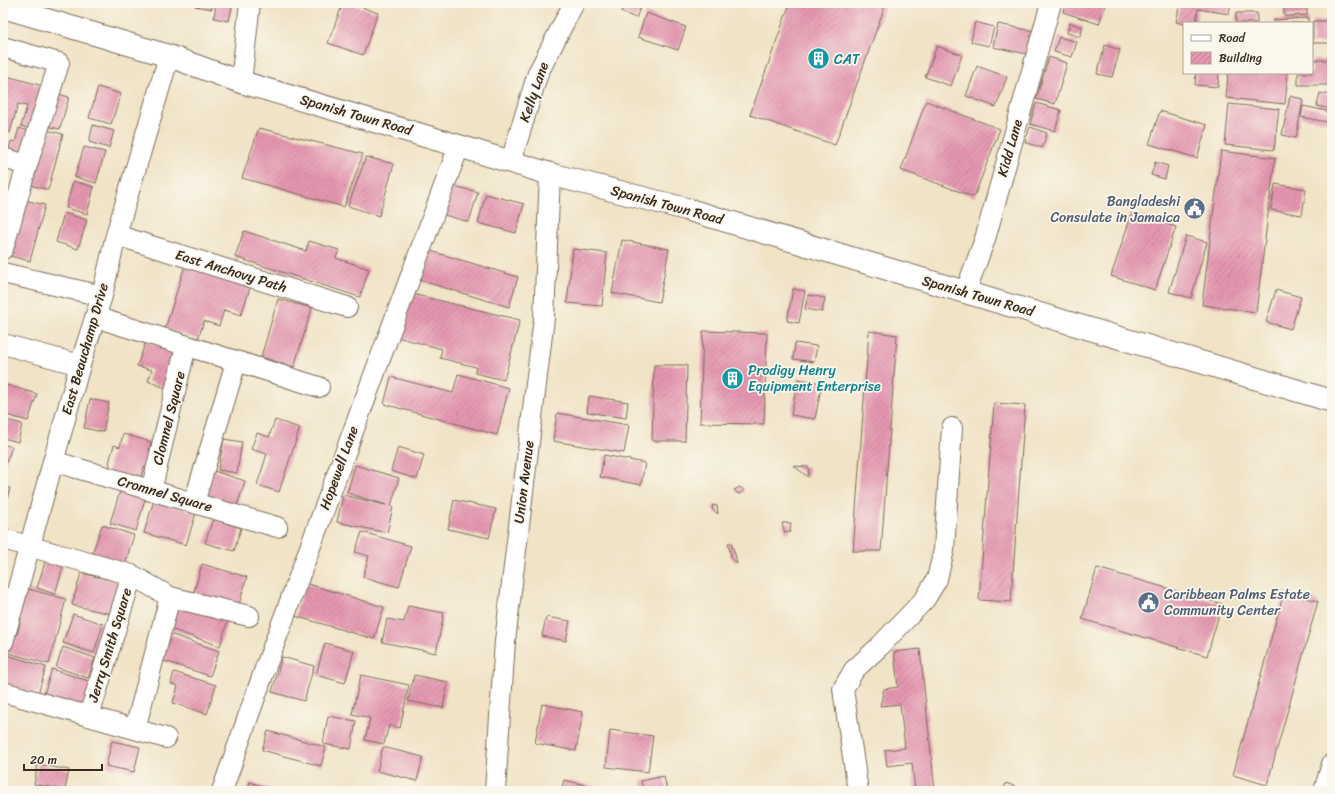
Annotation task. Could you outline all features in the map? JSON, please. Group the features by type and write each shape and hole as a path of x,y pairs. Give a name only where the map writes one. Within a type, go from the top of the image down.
{"main road":[{"name":"Spanish Town Road","path":"16,8 169,56 241,82 511,161 550,174 686,209 1332,401"}],"street":[{"path":"241,82 250,3"},
{"name":"Kelly Lane","path":"511,161 538,73 574,3"},
{"name":"Kidd Lane","path":"965,293 985,239 1051,3"},
{"path":"3,47 59,63 27,165 9,210 3,249"},
{"name":"East Beauchamp Drive","path":"4,631 30,546 80,365 102,296 116,235 169,56"},
{"name":"Hopewell Lane","path":"222,791 269,658 459,146"},
{"path":"3,158 27,165"},
{"name":"Union Avenue","path":"495,791 505,641 544,318 550,174"},
{"name":"East Anchovy Path","path":"116,235 347,307"},
{"path":"3,273 102,296"},
{"path":"95,317 319,387"},
{"path":"3,344 80,365"},
{"name":"Clomnel Square","path":"151,491 186,346"},
{"path":"194,503 236,362"},
{"path":"858,791 843,689 854,670 926,600 937,580 944,550 952,428"},
{"name":"Cromnel Square","path":"53,461 151,491 277,526"},
{"name":"Jerry Smith Square","path":"3,539 132,575 170,596 250,616"},
{"name":"Jerry Smith Square","path":"89,716 132,575"},
{"path":"135,729 170,596"},
{"name":"Jerry Smith Square","path":"3,692 166,738"},
{"path":"1324,791 1332,764"}],"building":[{"path":"196,3 213,3 212,9 195,6"},
{"path":"216,3 233,3 229,21 214,18"},
{"path":"343,3 351,3 378,13 363,55 328,43"},
{"path":"624,3 642,3 636,18 621,12"},
{"name":"CAT","path":"790,3 886,3 835,145 750,115"},
{"path":"1066,3 1106,3 1099,24 1063,12"},
{"path":"1180,3 1231,3 1229,14 1198,9 1196,22 1183,22 1183,24 1176,22"},
{"path":"1284,3 1307,3 1307,15 1284,16"},
{"path":"646,13 686,27 678,50 638,37"},
{"path":"1236,13 1257,13 1257,22 1236,22"},
{"path":"1308,18 1308,22 1274,22 1274,20"},
{"path":"1313,21 1332,21 1332,43 1313,43"},
{"path":"975,22 994,27 989,46 971,42"},
{"path":"1070,23 1083,27 1080,37 1067,33"},
{"path":"998,24 1033,31 1027,54 993,47"},
{"path":"1059,37 1077,42 1072,57 1054,52"},
{"path":"1105,45 1120,50 1112,77 1097,74"},
{"path":"937,46 962,55 951,86 925,77"},
{"path":"1049,57 1067,63 1055,104 1036,99"},
{"path":"1313,60 1332,60 1332,85 1298,85 1298,74 1313,74"},
{"path":"977,66 1007,77 996,107 966,96"},
{"path":"1196,74 1219,74 1218,87 1195,85"},
{"path":"1228,74 1288,74 1285,104 1226,98"},
{"path":"3,75 43,86 31,129 21,126 27,106 18,104 10,133 3,132"},
{"path":"98,87 121,94 111,124 89,118"},
{"path":"55,93 69,97 60,129 46,126"},
{"path":"1320,93 1332,95 1332,109 1317,106"},
{"path":"1290,96 1303,99 1296,138 1282,135"},
{"path":"926,101 1000,129 974,197 901,170"},
{"path":"1036,103 1061,110 1055,131 1030,124"},
{"path":"1229,104 1279,109 1274,150 1225,145"},
{"path":"1303,106 1332,112 1332,123 1301,117"},
{"path":"1160,111 1207,125 1197,158 1149,144"},
{"path":"93,125 114,131 109,148 89,142"},
{"path":"1030,127 1047,133 1042,148 1025,142"},
{"path":"19,128 29,131 22,156 8,153 11,141 15,142"},
{"path":"259,128 363,154 344,207 242,178"},
{"path":"42,129 63,134 48,190 27,184"},
{"path":"84,147 105,152 96,183 75,177"},
{"path":"1221,151 1275,158 1256,312 1202,305"},
{"path":"366,157 394,164 379,216 348,206"},
{"path":"1155,162 1168,166 1165,179 1151,175"},
{"path":"73,181 94,187 87,214 66,208"},
{"path":"1275,184 1306,189 1302,215 1271,210"},
{"path":"449,185 478,192 469,222 441,214"},
{"path":"486,194 524,204 516,233 478,223"},
{"path":"25,200 45,205 30,261 10,256"},
{"path":"64,213 87,220 78,249 56,242"},
{"path":"1132,213 1176,227 1155,290 1111,276"},
{"path":"244,231 306,251 309,241 339,250 336,258 369,269 360,297 235,257"},
{"path":"1186,236 1207,242 1191,298 1169,292"},
{"path":"622,240 669,249 659,302 612,293"},
{"path":"424,249 518,277 509,307 415,279"},
{"path":"573,249 607,253 602,306 567,303"},
{"path":"185,265 251,285 241,315 224,310 219,326 204,321 198,339 165,329"},
{"path":"793,289 805,291 799,323 787,321"},
{"path":"1276,290 1301,297 1291,329 1266,322"},
{"path":"408,293 520,320 504,380 475,373 476,367 440,358 442,349 397,337"},
{"path":"808,295 825,298 822,312 805,309"},
{"path":"278,299 312,308 294,367 261,357"},
{"name":"Prodigy Henry Equipment Enterprise","path":"703,331 767,333 764,424 700,423"},
{"path":"869,331 897,335 881,551 853,551"},
{"path":"146,341 180,353 168,389 148,381 152,370 137,366"},
{"path":"795,343 817,346 814,362 793,359"},
{"path":"654,365 687,365 685,441 652,441"},
{"path":"458,374 509,388 497,435 384,404 391,377 453,393"},
{"path":"798,379 822,383 815,419 791,415"},
{"path":"7,385 37,394 28,421 3,414 3,398"},
{"path":"589,396 628,402 626,418 587,412"},
{"path":"90,399 109,403 103,432 84,428"},
{"path":"994,403 1025,405 1011,602 979,600"},
{"path":"557,413 629,425 624,453 553,441"},
{"path":"3,419 22,424 18,442 3,438"},
{"path":"275,420 300,428 279,492 257,485 267,454 251,449 257,433 269,437"},
{"path":"123,434 151,442 149,451 153,452 148,468 144,467 139,483 108,473 114,445 120,447"},
{"path":"224,439 242,442 237,473 218,470"},
{"path":"3,444 12,447 3,470"},
{"path":"398,447 424,455 417,479 391,471"},
{"path":"604,455 645,463 641,485 600,477"},
{"path":"355,465 399,478 391,506 393,507 387,533 337,522 343,495 386,505 347,493"},
{"path":"794,466 809,467 808,477"},
{"path":"214,471 245,481 235,512 204,502"},
{"path":"3,486 10,488 3,513"},
{"path":"740,487 745,491 739,494 734,490"},
{"path":"120,491 145,499 136,531 110,523"},
{"path":"154,500 196,513 186,545 144,533"},
{"path":"454,500 496,509 489,538 448,529"},
{"path":"713,505 717,506 718,514 712,509"},
{"path":"213,519 241,528 234,551 205,543"},
{"path":"782,523 791,523 790,532 785,533"},
{"path":"102,525 134,535 124,567 91,557"},
{"path":"362,532 411,546 399,587 363,577 369,556 355,552"},
{"path":"728,543 731,543 737,564 731,557"},
{"path":"46,559 64,564 55,594 37,588"},
{"path":"202,564 247,577 238,608 193,595"},
{"path":"1097,568 1222,604 1207,656 1082,619"},
{"path":"81,573 119,582 111,614 72,605"},
{"path":"305,583 384,607 374,639 295,616"},
{"path":"21,587 66,599 49,664 4,652 9,633 17,635 21,618 14,616"},
{"path":"1284,592 1318,601 1267,785 1233,775"},
{"path":"176,602 228,620 220,646 167,628"},
{"path":"408,606 444,613 436,653 382,642 387,619 404,622"},
{"path":"73,614 103,624 94,653 63,643"},
{"path":"546,617 570,621 566,641 542,636"},
{"path":"167,633 219,651 210,676 158,659"},
{"path":"325,643 354,651 345,683 316,675"},
{"path":"63,647 95,658 88,678 56,667"},
{"path":"920,649 935,791 915,791 912,763 887,766 885,750 905,748 900,704 880,706 884,689 898,687 894,652"},
{"path":"7,655 46,667 38,694 3,684 3,669"},
{"path":"282,657 314,666 304,701 272,692"},
{"path":"52,669 91,682 81,712 42,700"},
{"path":"174,672 216,685 207,714 173,703 178,686 171,684"},
{"path":"361,675 409,685 400,728 389,725 384,744 365,740 370,718 352,714"},
{"path":"414,675 448,682 443,708 408,701"},
{"path":"542,704 583,712 576,751 535,743"},
{"path":"328,716 356,721 351,749 323,744"},
{"path":"610,730 653,736 648,772 606,767"},
{"path":"268,731 326,747 321,766 262,750"},
{"path":"112,741 140,747 134,772 106,766"},
{"path":"383,747 423,757 417,781 377,771"},
{"path":"38,764 69,770 65,790 34,784"},
{"path":"664,776 667,791 643,791 641,781"},
{"path":"564,780 600,788 600,791 561,791"},
{"path":"250,782 275,791 247,791"},
{"path":"1006,783 1024,790 1003,791"}],"place":[{"name":"CAT","path":"818,59"},
{"name":"Bangladeshi Consulate in Jamaica","path":"1195,209"},
{"name":"Prodigy Henry Equipment Enterprise","path":"733,378"},
{"name":"Caribbean Palms Estate Community Center","path":"1148,602"}]}
